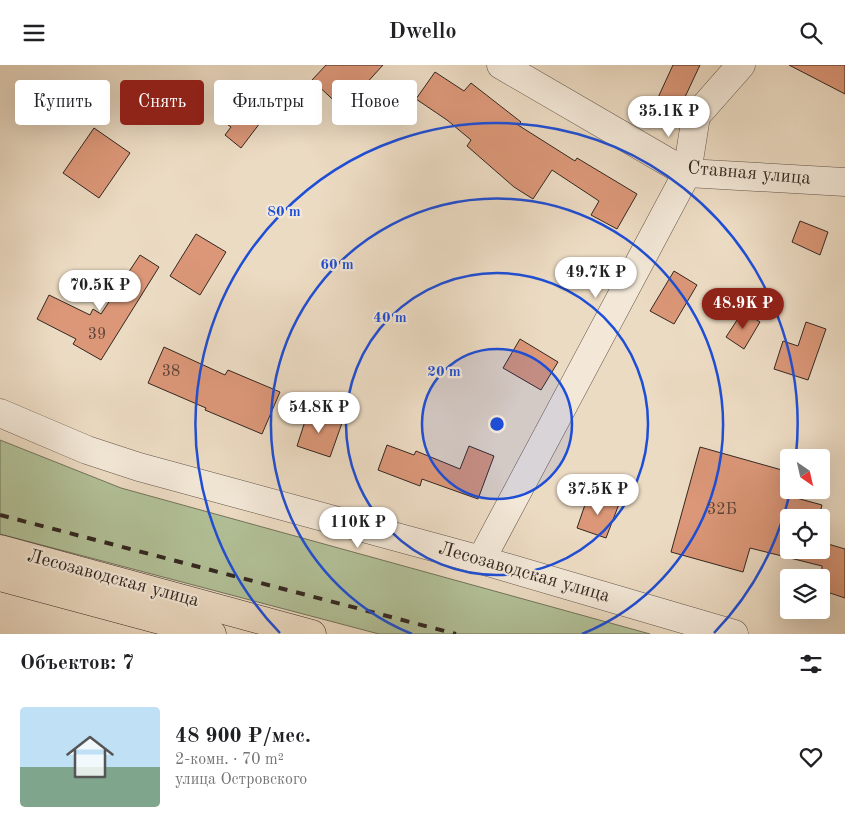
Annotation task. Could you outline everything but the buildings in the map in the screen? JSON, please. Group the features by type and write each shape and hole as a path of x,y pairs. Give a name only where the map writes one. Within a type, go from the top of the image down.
{"main road":[{"name":"Лесозаводская улица","path":"0,549 312,634"},
{"name":"Лесозаводская улица","path":"0,577 212,634"}],"street":[{"name":"Ставная улица","path":"501,65 687,173 845,182"},
{"path":"481,560 687,173 696,116 741,65"},
{"name":"Лесозаводская улица","path":"0,413 87,450 139,467 481,560 734,634"}],"green space":[{"path":"0,440 121,488 650,634 379,634 0,534"}],"railway":[{"path":"0,515 456,634"}]}
